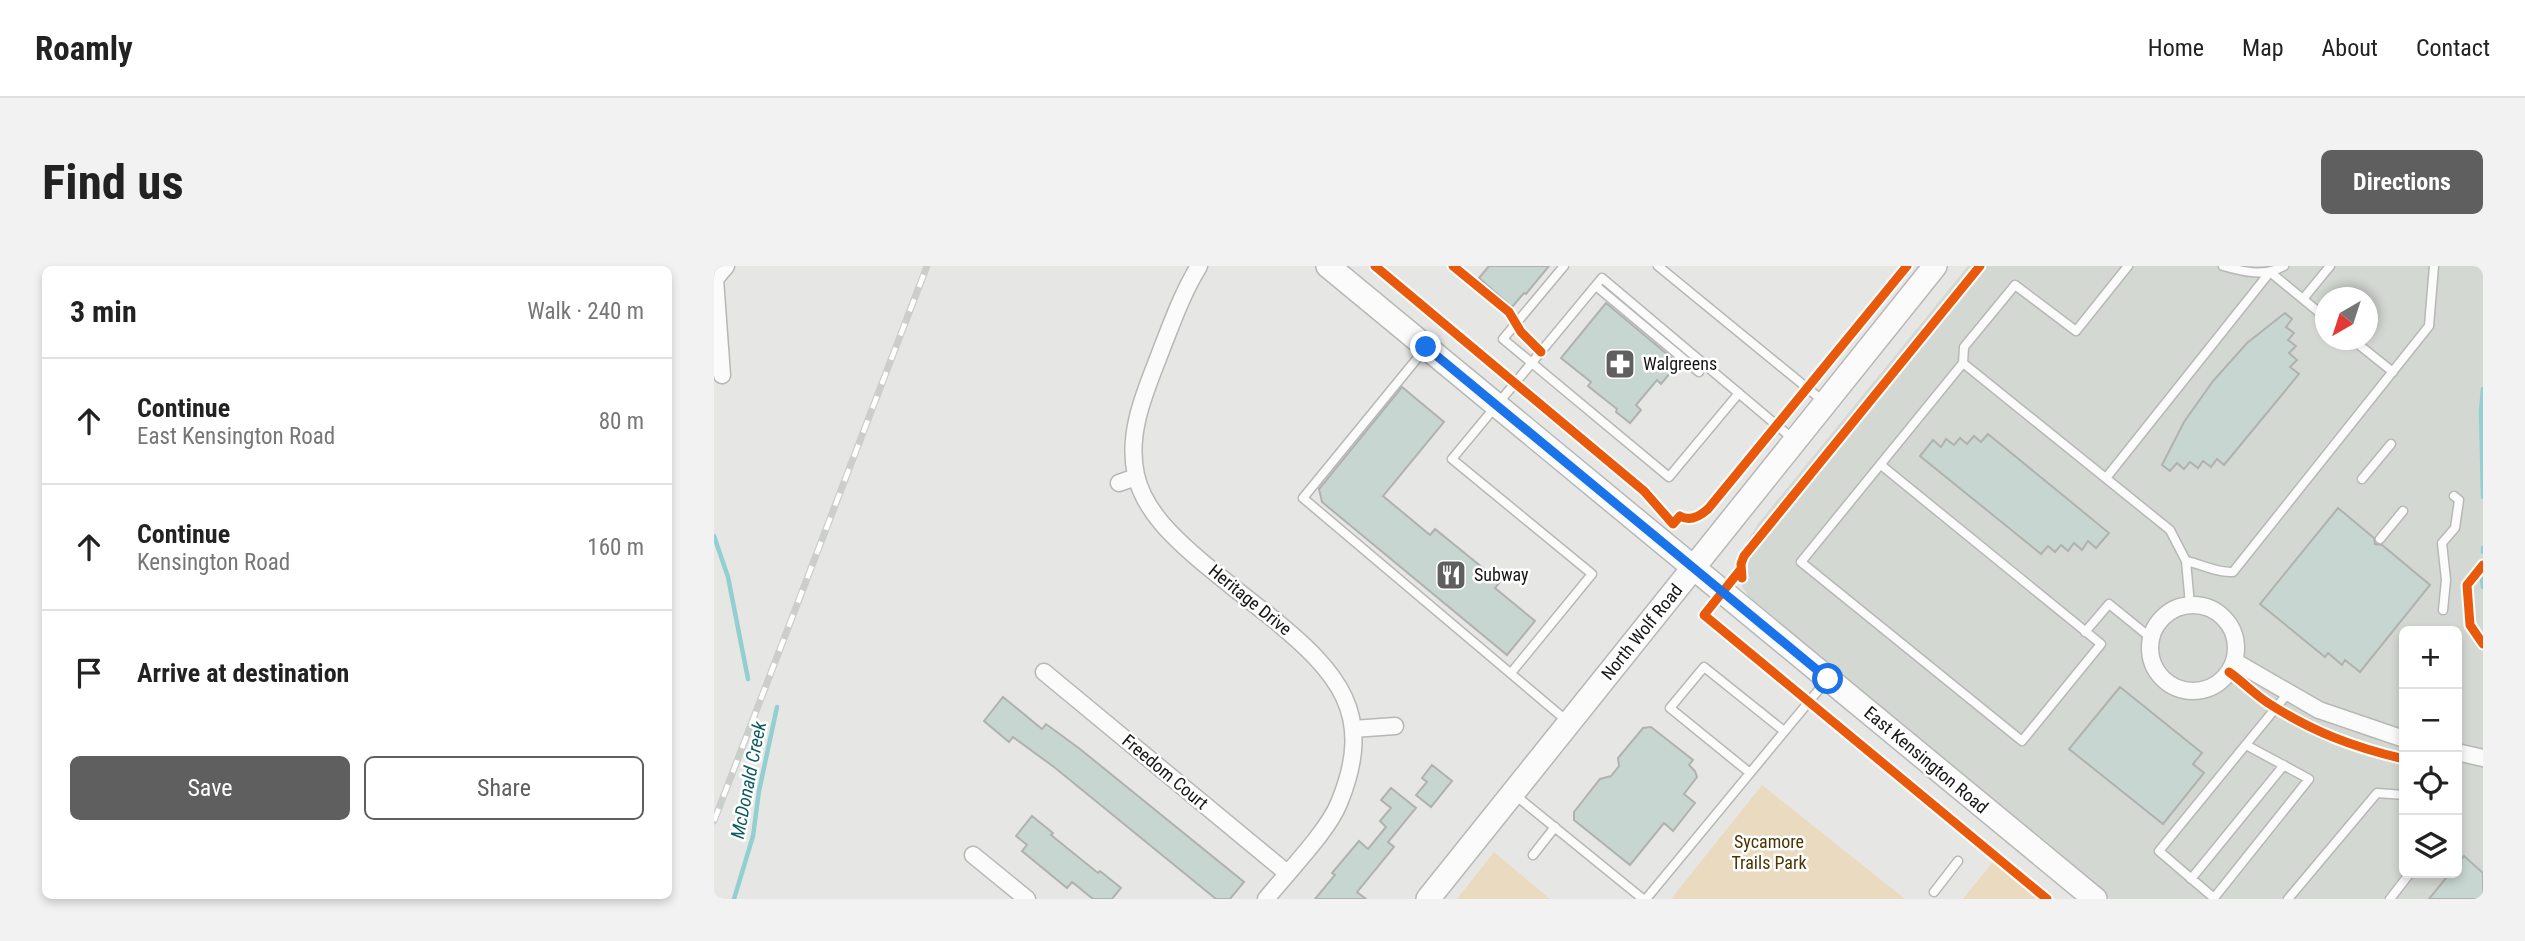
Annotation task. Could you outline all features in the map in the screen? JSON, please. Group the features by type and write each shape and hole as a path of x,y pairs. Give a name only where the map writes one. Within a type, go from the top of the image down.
{"main road":[{"name":"East Kensington Road","path":"1328,266 2095,899"},
{"name":"North Wolf Road","path":"1428,899 1935,266"}],"street":[{"path":"722,375 715,279 726,266"},
{"name":"Heritage Drive","path":"1199,266 1180,302 1141,402 1134,440 1136,477 1153,512 1175,537 1319,659 1342,693 1353,729 1352,758 1338,806 1266,899"},
{"path":"1119,483 1136,477"},
{"path":"2190,605 2204,606 2227,621 2234,634 2236,647 2229,672 2218,683 2205,689 2190,691 2163,679 2154,667 2150,653 2151,638 2156,625 2165,615 2190,605"},
{"path":"2234,661 2319,710 2399,737"},
{"name":"Freedom Court","path":"1044,672 1287,873"},
{"path":"1353,729 1395,726"},
{"path":"2462,753 2483,758"},
{"path":"973,855 1027,899"}],"lane":[{"path":"1564,266 1503,339 1670,477 1739,394"},
{"path":"1658,266 1825,403"},
{"path":"1881,465 2101,645 2022,740 1801,562 1963,363 1964,347 2015,285 2076,331 2128,266"},
{"path":"2223,266 2243,272 2270,272 2284,266"},
{"path":"2303,299 2330,266"},
{"path":"2186,561 2208,566 2222,573 2233,572 2429,326 2434,266"},
{"path":"2106,478 2270,272"},
{"path":"2270,272 2315,309"},
{"path":"1511,673 1592,574 1452,459 1602,278 1795,441"},
{"path":"1596,286 1699,372"},
{"path":"1426,347 1303,498 1569,723"},
{"path":"2366,350 2393,372"},
{"path":"1963,363 2170,530 2186,561 2190,605"},
{"path":"2362,480 2391,444"},
{"path":"2443,610 2446,580 2442,543 2455,528 2459,500 2454,496"},
{"path":"2380,539 2403,512"},
{"path":"2085,632 2109,604 2151,638"},
{"path":"1749,773 1670,708 1704,667 1784,731"},
{"path":"1513,793 1645,899 1828,679"},
{"path":"2246,745 2309,779 2214,898 2158,851 2289,692"},
{"path":"2191,879 2284,765"},
{"path":"2288,899 2376,793 2399,795"},
{"path":"1533,855 1555,827"},
{"path":"1934,892 1958,861"},
{"path":"2390,899 2406,878"}],"shaded area":[{"path":"1968,266 2483,266 2483,899 2110,899 1749,597 1740,583 1738,563 1758,524"}],"green space":[{"name":"Sycamore Trails Park","path":"1762,785 1905,899 1671,899"},
{"path":"1494,852 1550,899 1457,899"},
{"path":"1995,859 2043,899 1963,899"}],"building":[{"path":"1489,266 1549,266 1512,307 1479,278"},
{"name":"Walgreens","path":"1606,303 1674,360 1667,369 1671,372 1661,384 1657,380 1636,405 1641,410 1630,423 1588,386 1591,382 1561,358"},
{"path":"2285,313 2292,319 2286,327 2294,333 2288,340 2296,346 2289,353 2297,360 2290,367 2299,374 2224,465 2217,459 2211,467 2203,461 2198,468 2190,462 2184,469 2177,463 2170,471 2162,465 2184,422 2213,381 2247,343"},
{"path":"1402,387 1444,422 1383,496 1430,535 1435,529 1500,582 1495,588 1535,621 1507,655 1322,502 1319,489"},
{"path":"1988,434 2109,533 2096,548 2088,541 2082,550 2074,543 2068,551 2061,545 2055,552 2048,546 2041,554 1920,456 1933,440 1941,447 1946,439 1954,445 1960,438 1967,444 1974,436 1981,442"},
{"path":"2338,508 2374,538 2375,544 2382,545 2430,585 2360,672 2345,660 2342,665 2328,653 2325,657 2260,604"},
{"path":"2120,687 2202,753 2193,764 2204,773 2163,824 2069,749"},
{"path":"1003,697 1042,729 1046,724 1080,749 1244,882 1230,899 1216,899 1054,767 1013,737 1009,742 984,721"},
{"path":"1651,727 1693,760 1689,765 1697,777 1684,794 1695,803 1673,831 1664,823 1630,865 1574,820 1574,812 1600,779 1611,776 1619,766 1618,758 1643,728"},
{"path":"1432,765 1452,781 1431,807 1416,795 1427,782 1422,778"},
{"path":"1391,788 1416,808 1388,842 1394,847 1357,892 1366,899 1315,899 1335,875 1332,873 1359,841 1368,849 1386,827 1380,821 1391,808 1381,800"},
{"path":"1032,816 1053,833 1051,835 1121,888 1112,899 1093,899 1072,882 1067,888 1022,851 1027,845 1016,836"},
{"path":"2464,856 2483,873 2483,899 2429,899 2446,878 2462,878"}],"waterway":[{"path":"2483,389 2483,497"},
{"name":"McDonald Creek","path":"714,536 728,577 748,679"},
{"path":"2482,579 2483,587"},
{"name":"McDonald Creek","path":"734,899 753,836 759,791 777,707"}],"railway":[{"path":"714,821 927,266"}],"cycle path":[{"path":"1375,266 1644,491 1673,524 1680,516 1695,517 1708,509 1907,266"},
{"path":"1453,266 1509,312 1521,332 1541,352"},
{"path":"1742,578 1741,564 1744,556 1980,266"},
{"path":"2483,565 2467,585 2470,625 2483,644"},
{"path":"1741,569 1704,615 2047,899"},
{"path":"2229,672 2263,699 2301,722 2350,744 2399,758"}],"place":[{"name":"Walgreens","path":"1620,364"},
{"name":"Subway","path":"1451,575"}],"route":[{"path":"1426,347 1828,679"}]}
